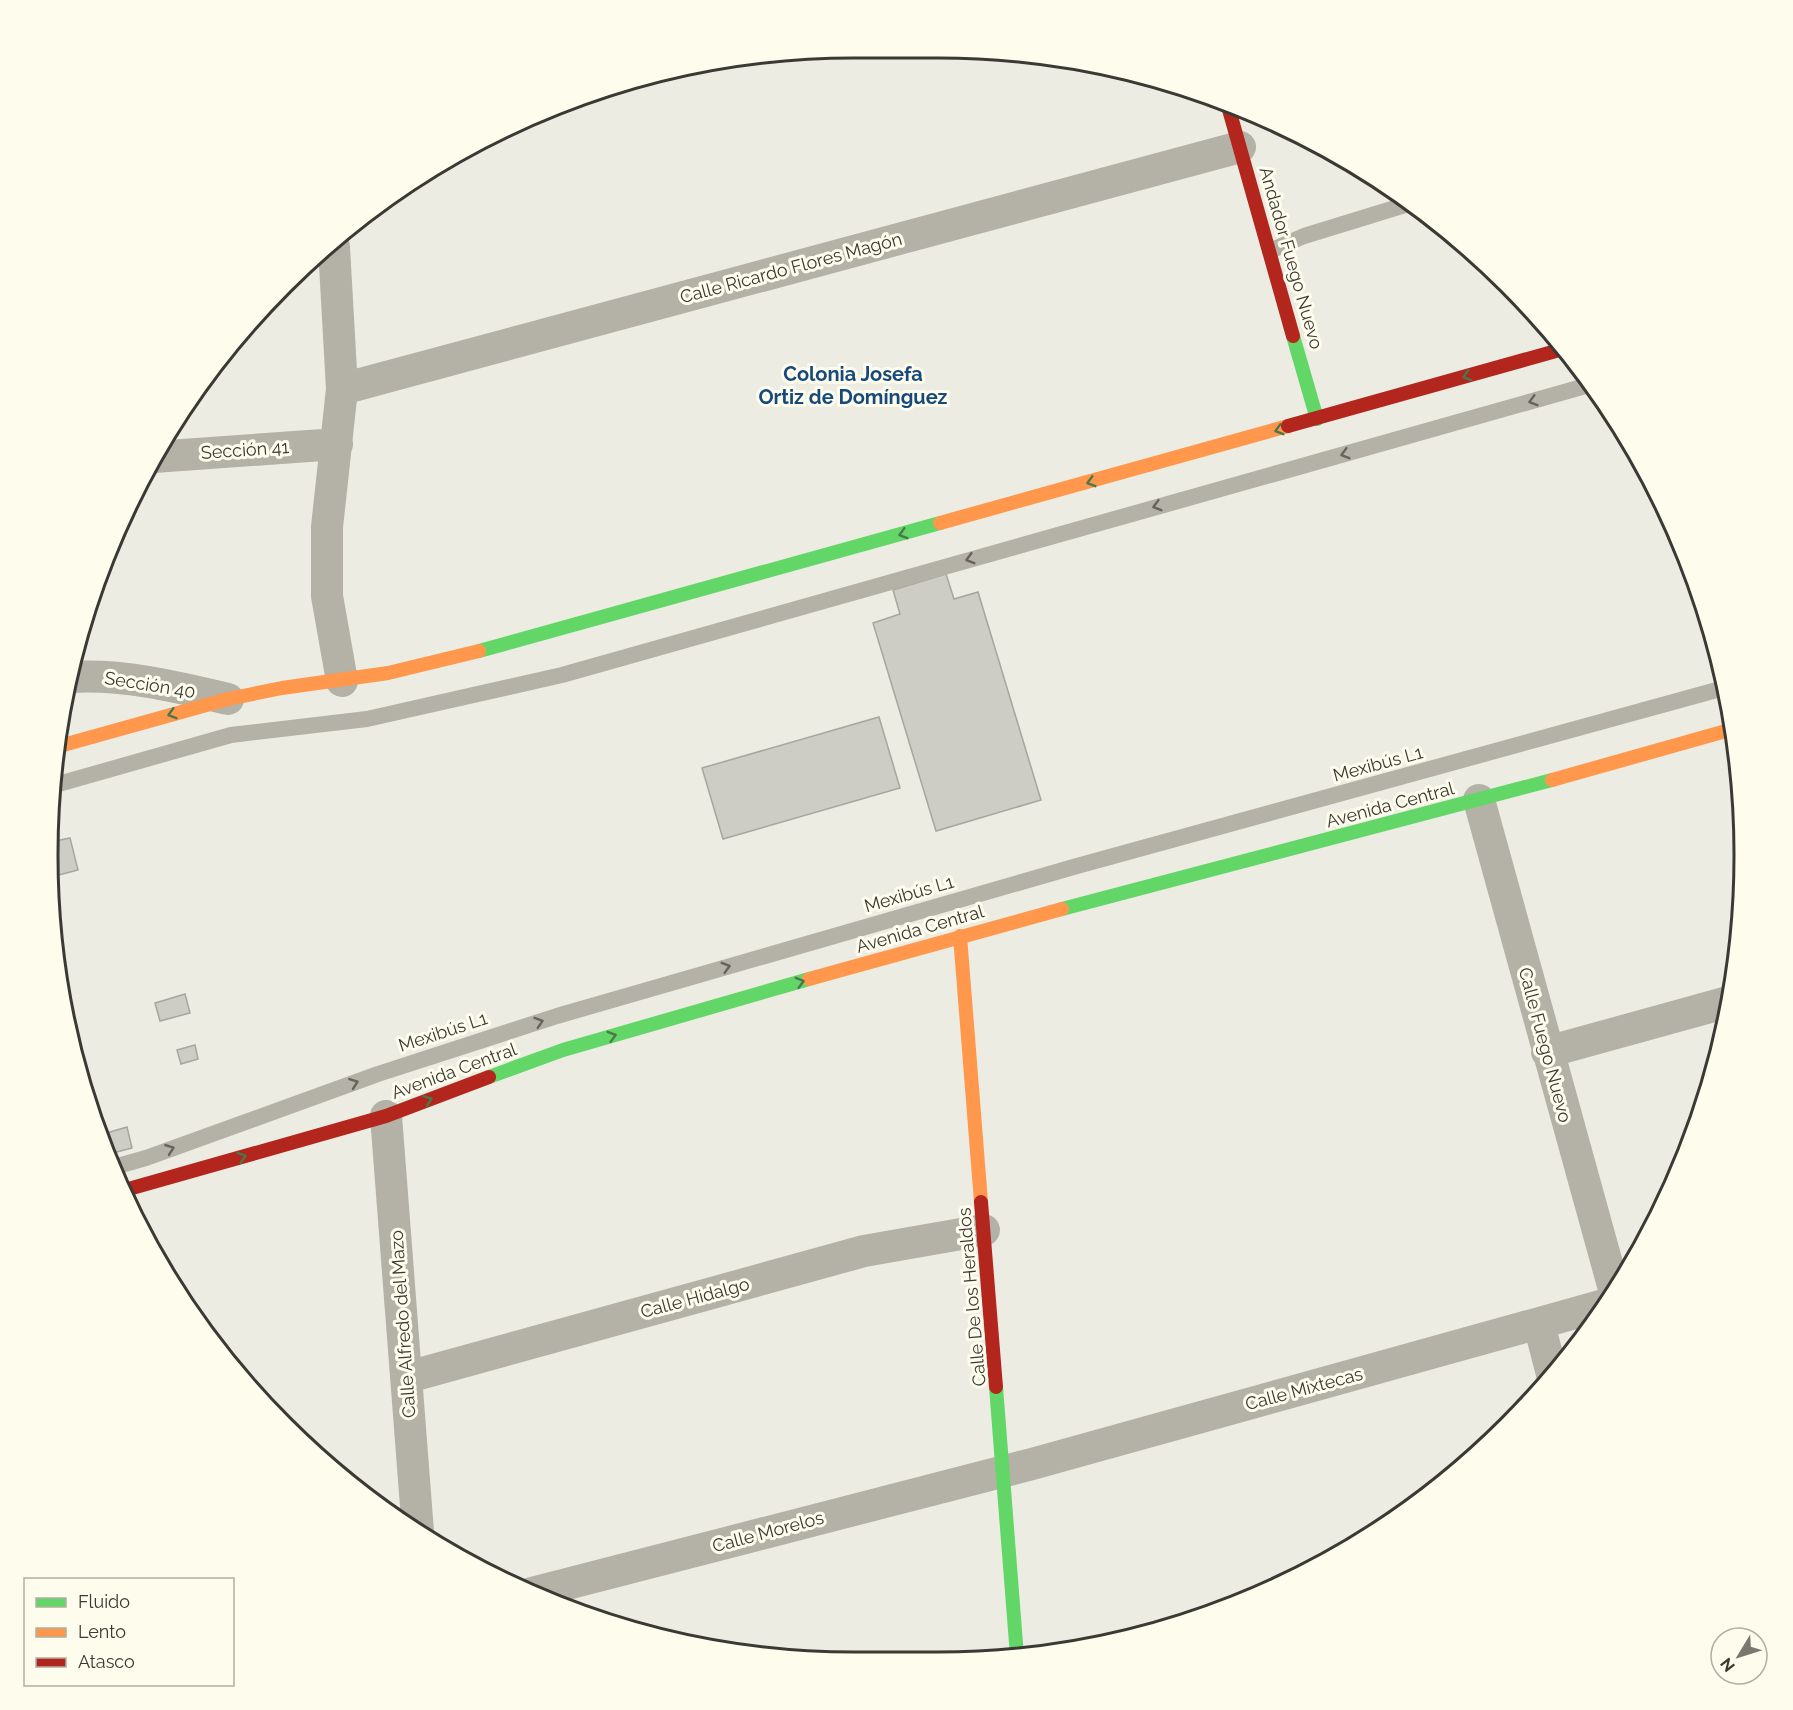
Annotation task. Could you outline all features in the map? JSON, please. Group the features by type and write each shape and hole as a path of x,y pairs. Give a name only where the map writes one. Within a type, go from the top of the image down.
{"main road":[{"name":"Andador Fuego Nuevo","path":"1230,114 1317,419"},
{"path":"66,744 228,699 282,688 388,673 530,638 1555,351"},
{"name":"Avenida Central","path":"132,1188 386,1116 563,1050 960,936 1479,800 1725,731"},
{"name":"Calle De los Heraldos","path":"960,936 1016,1647"}],"street":[{"name":"Calle Ricardo Flores Magón","path":"342,389 1240,147"},
{"path":"334,252 342,389 327,527 327,596 342,681"},
{"name":"Sección 41","path":"166,456 337,444"},
{"name":"Sección 40","path":"79,677 94,676 157,683 228,699"},
{"name":"Calle Fuego Nuevo","path":"1479,800 1611,1280"},
{"path":"1547,1052 1720,1004"},
{"name":"Calle Alfredo del Mazo","path":"386,1116 408,1377 417,1520"},
{"name":"Calle Hidalgo","path":"408,1377 864,1251 984,1230"},
{"name":"Calle Mixtecas","path":"1004,1471 1593,1308"},
{"path":"1539,1324 1550,1365"},
{"name":"Calle Morelos","path":"546,1589 1004,1471"}],"lane":[{"path":"1270,251 1304,236 1400,207"},
{"path":"62,783 231,735 367,719 561,675 1582,387"},
{"name":"Mexibús L1","path":"121,1165 378,1074 557,1016 1065,869 1717,690"}],"building":[{"path":"946,574 954,599 978,592 1041,800 936,831 873,623 900,614 893,590"},
{"path":"879,717 900,788 723,839 702,768"},
{"path":"70,838 78,870 59,875 59,840"},
{"path":"185,994 190,1013 160,1021 155,1003"},
{"path":"195,1045 198,1059 181,1064 177,1050"},
{"path":"127,1127 132,1148 116,1152 109,1132"}],"traffic: fast":[{"path":"1293,336 1317,419"},
{"path":"479,651 940,523"},
{"path":"1062,909 1552,780"},
{"path":"489,1077 563,1050 809,979"},
{"path":"996,1387 1016,1647"}],"traffic: slow":[{"path":"940,523 1288,426"},
{"path":"66,744 228,699 282,688 388,673 479,651"},
{"path":"1552,780 1725,731"},
{"path":"809,979 1062,909"},
{"path":"960,936 981,1202"}],"traffic: jam":[{"path":"1230,114 1293,336"},
{"path":"1288,426 1555,351"},
{"path":"132,1188 386,1116 489,1077"},
{"path":"981,1202 996,1387"}],"district":[{"name":"Colonia Josefa Ortiz de Domínguez","path":"853,386"}]}
